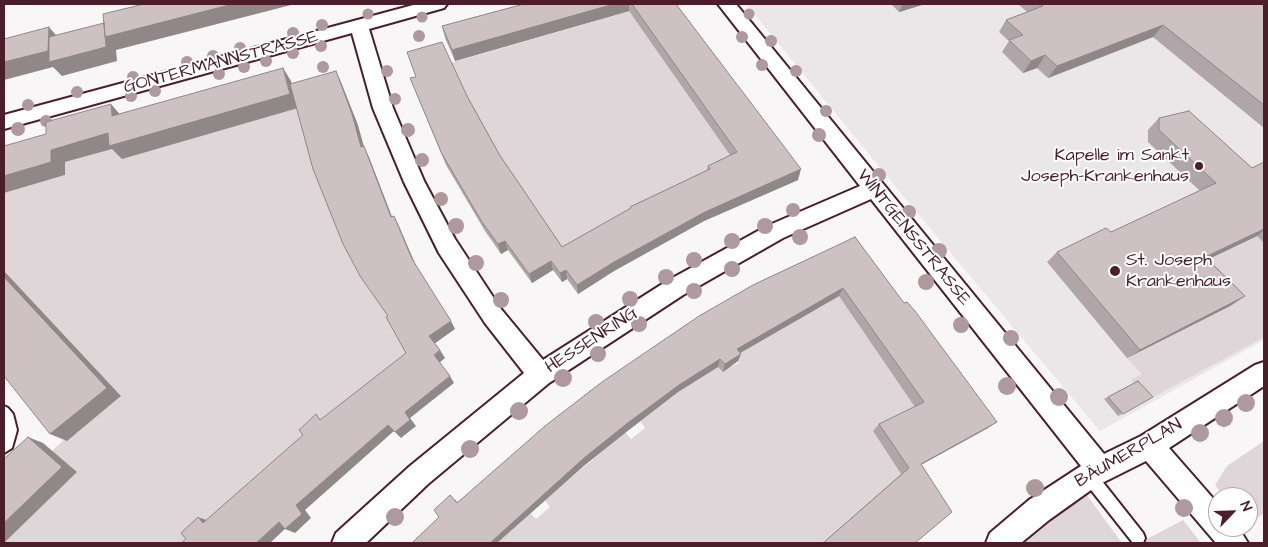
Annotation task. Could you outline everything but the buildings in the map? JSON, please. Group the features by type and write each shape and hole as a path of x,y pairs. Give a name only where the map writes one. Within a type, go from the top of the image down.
{"street":[{"name":"GONTERMANNSTRASSE","path":"4,122 438,4"},
{"name":"WINTGENSSTRASSE","path":"727,4 1095,473"},
{"path":"358,26 383,108 414,182 439,230 493,316 540,375"},
{"name":"HESSENRING","path":"346,543 419,475 540,375 675,288 776,232 874,189"},
{"name":"BÄUMERPLAN","path":"1000,543 1038,510 1095,473 1150,445 1264,373"},
{"path":"1150,445 1208,513"}],"lane":[{"path":"4,412 9,418 11,430 7,444 4,447"},
{"path":"1095,473 1138,538"}],"shaded area":[{"path":"630,4 745,164 564,256 502,164 450,63 599,20"},
{"name":"St. Joseph Krankenhaus","path":"746,4 1264,4 1264,340 1100,431 908,202"},
{"path":"306,105 387,310 415,357 197,543 4,543 76,472 52,451 72,432 75,434 121,396 4,272 4,193 65,175 65,162 121,146"},
{"path":"1257,235 1264,243 1264,337 1148,400 1131,380 1142,374 1127,358 1230,306 1192,267"},
{"path":"841,294 918,411 873,431 901,474 821,543 497,543 530,513 536,519 550,507 545,500 625,432 631,439 645,428 640,421 678,392 718,367 730,367 739,363 735,356"},
{"path":"1264,441 1264,513 1258,517 1258,487 1216,487 1215,485 1227,466"},
{"path":"1086,494 1122,543 1015,543 1053,514"},
{"path":"1183,520 1201,543 1137,543 1151,537"}],"place":[{"name":"Kapelle im Sankt Joseph-Krankenhaus","path":"1199,166"},
{"name":"St. Joseph Krankenhaus","path":"1115,271"}]}
